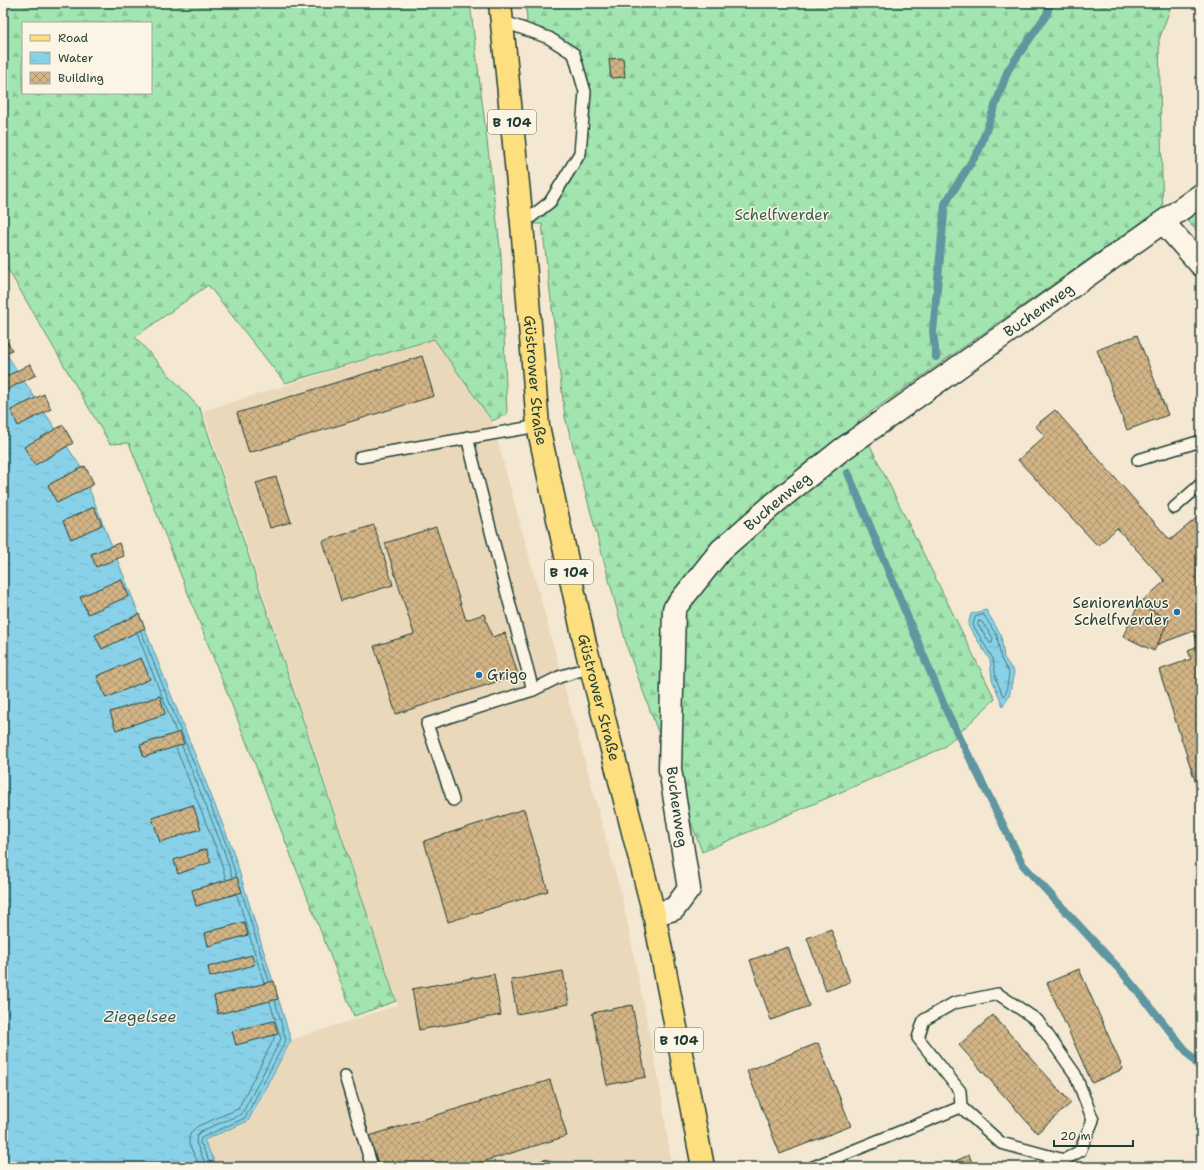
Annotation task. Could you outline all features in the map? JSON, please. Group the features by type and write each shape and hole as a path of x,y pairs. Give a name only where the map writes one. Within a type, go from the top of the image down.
{"main road":[{"name":"Güstrower Straße","path":"501,12 522,224 538,426 585,644 654,914 703,1167"}],"street":[{"name":"Buchenweg","path":"654,914 674,909 689,889 670,769 674,609 721,550 776,502 840,451 1201,195"},
{"path":"1163,222 1201,265"}],"lane":[{"name":"Güstrower Straße","path":"501,12 549,38 574,54 585,92 580,153 550,202 522,224"},
{"path":"360,457 467,437 538,426"},
{"path":"467,437 533,690"},
{"path":"1138,460 1201,441"},
{"path":"1174,508 1201,484"},
{"path":"452,800 427,724 533,690 559,677 592,667"},
{"path":"998,994 1037,1020 1075,1074 1093,1120 1080,1151 1064,1160 1001,1143 961,1107 960,1090 918,1038 924,1020 954,1003 998,994"},
{"path":"345,1076 372,1167"},
{"path":"813,1167 961,1107"}],"shaded area":[{"path":"434,339 492,423 499,446 623,901 660,1086 672,1167 217,1167 204,1140 248,1121 291,1040 398,1005 203,411"}],"green space":[{"path":"3,3 470,3 501,255 507,414 492,421 434,339 285,383 208,285 135,337 200,409 396,1001 354,1016 129,443 110,444 3,261"},
{"name":"Schelfwerder","path":"526,3 1172,3 1159,40 1163,222 1149,217 858,421 995,699 943,748 702,852 628,650 565,417 542,224 522,224 550,202 580,153 585,92 574,54 502,21 527,22"},
{"path":"1201,208 1201,235 1185,219"}],"water":[{"name":"Ziegelsee","path":"3,349 80,466 232,848 291,1040 248,1121 204,1140 217,1167 3,1167"},
{"path":"986,610 1001,635 1004,658 1014,672 1009,697 1003,706 992,679 990,660 968,625 971,614"}],"building":[{"path":"623,58 625,77 611,78 609,59"},
{"path":"1137,335 1168,415 1127,430 1097,350"},
{"path":"7,341 12,350 3,355 3,343"},
{"path":"422,356 434,396 249,453 237,413"},
{"path":"30,364 36,375 4,391 3,378"},
{"path":"44,394 51,409 18,426 11,410"},
{"name":"Seniorenhaus Schelfwerder","path":"1055,410 1170,540 1199,516 1201,521 1201,799 1159,670 1191,659 1188,650 1198,646 1194,631 1156,645 1169,620 1139,604 1165,581 1117,528 1098,546 1018,460 1045,436 1035,426"},
{"path":"63,425 73,443 35,465 24,447"},
{"path":"85,466 94,484 57,503 48,485"},
{"path":"276,477 291,522 270,528 256,483"},
{"path":"94,507 102,525 71,539 63,521"},
{"path":"374,525 393,585 341,601 323,541"},
{"path":"436,527 466,620 484,614 492,637 505,633 518,675 396,714 374,646 414,634 385,543"},
{"path":"119,543 124,556 96,567 91,554"},
{"path":"121,579 129,596 88,614 80,597"},
{"path":"1139,604 1169,620 1154,651 1123,636"},
{"path":"139,614 145,628 102,649 95,635"},
{"path":"141,658 150,679 106,698 97,676"},
{"path":"160,696 165,714 116,730 110,712"},
{"path":"180,732 184,744 144,757 140,745"},
{"path":"193,805 201,829 160,842 152,818"},
{"path":"524,809 548,891 448,922 424,841"},
{"path":"206,849 211,862 178,874 174,860"},
{"path":"237,877 242,892 196,906 192,890"},
{"path":"244,922 248,935 208,946 205,933"},
{"path":"831,929 850,982 826,991 807,938"},
{"path":"788,947 809,1006 771,1020 750,960"},
{"path":"252,955 254,965 210,977 208,967"},
{"path":"1079,969 1123,1069 1092,1083 1047,983"},
{"path":"563,971 569,1004 517,1014 511,980"},
{"path":"494,974 501,1015 419,1030 412,989"},
{"path":"274,981 278,999 218,1014 214,996"},
{"path":"632,1005 646,1077 607,1085 592,1013"},
{"path":"993,1015 1071,1103 1037,1133 959,1045"},
{"path":"274,1021 278,1034 236,1045 232,1031"},
{"path":"818,1043 851,1126 780,1154 747,1071"},
{"path":"550,1080 567,1136 466,1167 379,1167 369,1136"},
{"path":"969,1155 974,1167 942,1167"}],"waterway":[{"path":"936,357 933,332 945,204 979,150 1008,70 1047,14 1050,3"},
{"path":"848,473 946,710 1023,865 1121,971 1201,1069"}],"place":[{"name":"Seniorenhaus Schelfwerder","path":"1177,612"},
{"name":"Grigo","path":"479,675"}]}
